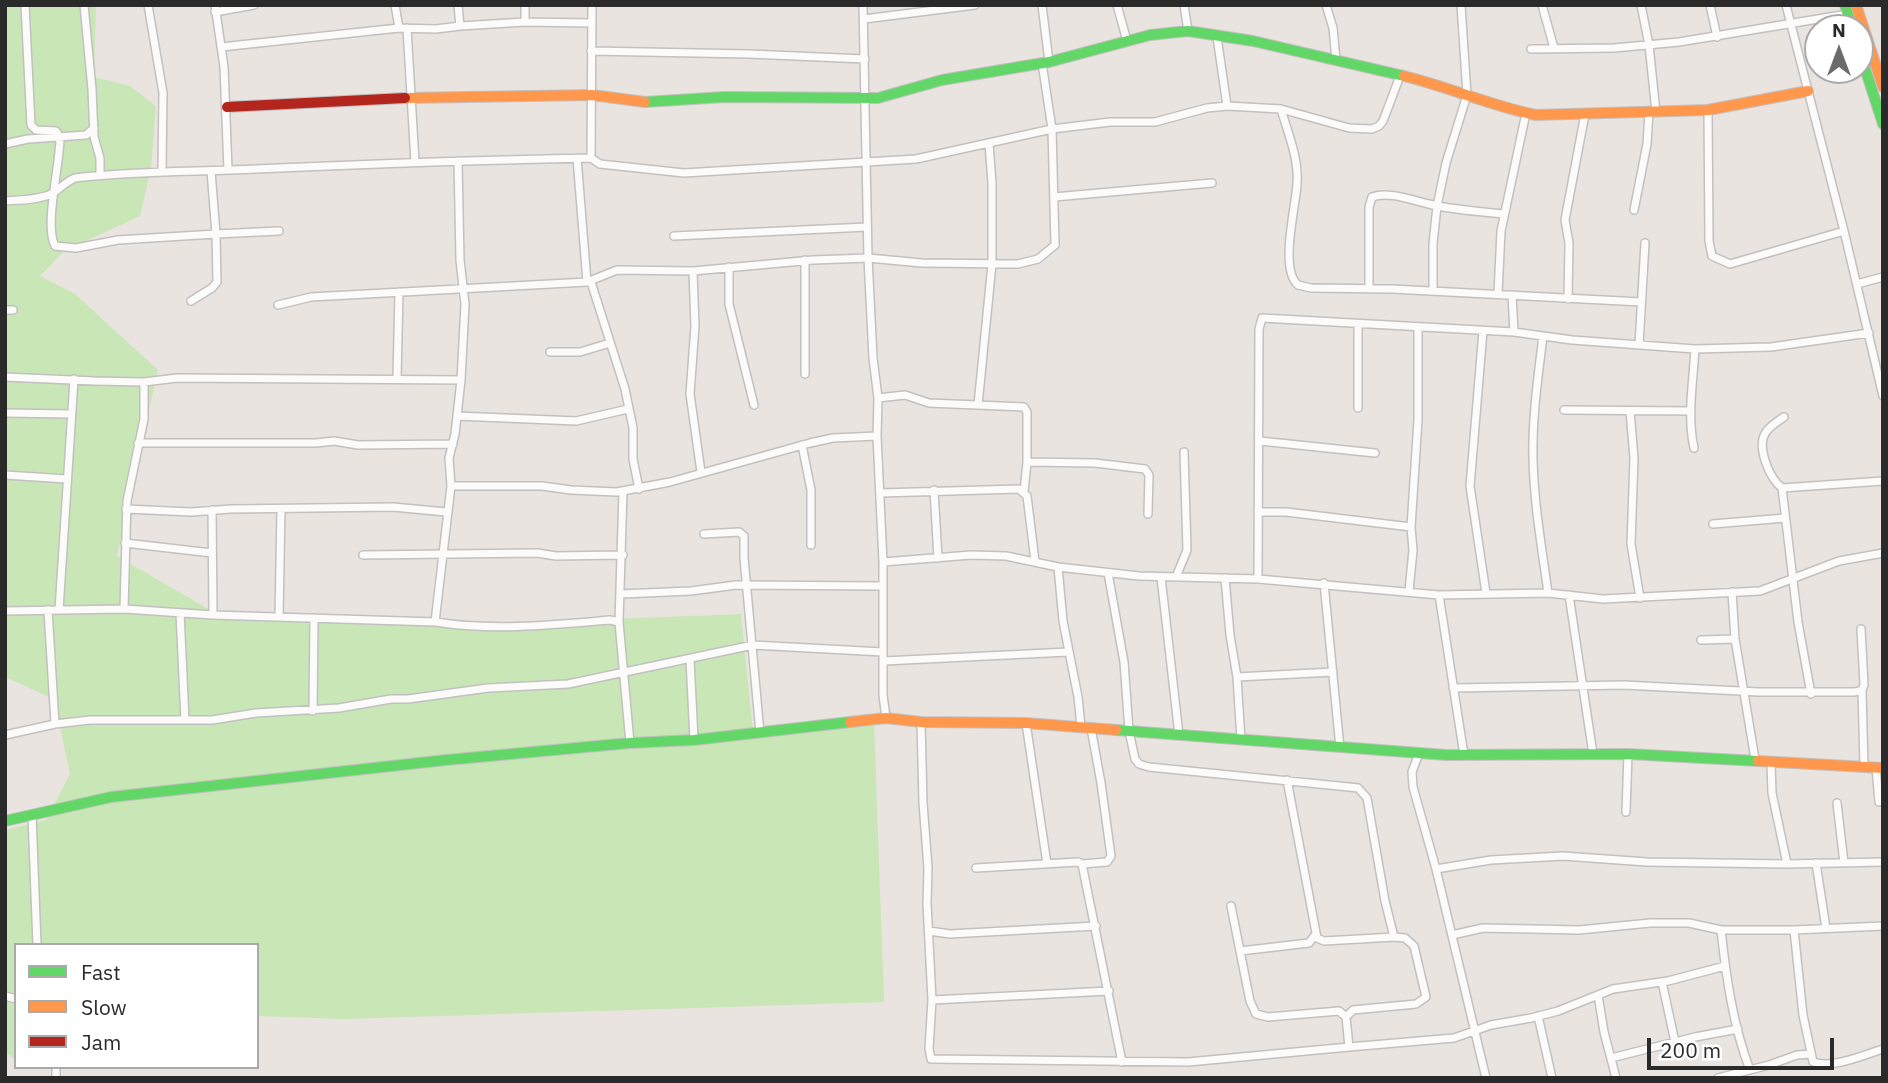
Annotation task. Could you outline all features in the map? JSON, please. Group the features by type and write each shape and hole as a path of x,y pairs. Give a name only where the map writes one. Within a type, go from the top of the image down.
{"main road":[{"path":"1856,5 1883,87"},
{"path":"227,107 372,98 593,95 640,102 724,97 878,98 942,80 1046,62 1150,35 1188,31 1254,41 1336,60 1467,94 1526,113 1708,110 1808,91"},
{"path":"1870,84 1883,124"},
{"path":"5,821 111,797 630,743 694,740 887,718 920,722 1026,723 1419,753 1628,754 1879,768"}],"street":[{"path":"26,5 31,125 36,130 52,129 60,138 51,233 55,246 88,247 118,240 279,232"},
{"path":"84,5 100,175"},
{"path":"148,5 163,93 162,170"},
{"path":"228,170 227,107 215,9 254,5"},
{"path":"395,5 403,28 415,162"},
{"path":"458,5 460,26"},
{"path":"525,5 525,22"},
{"path":"591,158 592,5"},
{"path":"863,5 868,258 873,358 878,398 877,436 883,562 883,695 887,718"},
{"path":"864,19 975,5"},
{"path":"278,305 311,297 589,282 617,270 693,271 805,260 868,258 922,263 992,264 1018,264 1038,259 1055,245 1052,129 1042,5"},
{"path":"1117,5 1127,41"},
{"path":"1184,5 1188,31"},
{"path":"1326,5 1333,28 1336,60"},
{"path":"1433,291 1433,244 1437,206 1446,163 1467,94 1461,5"},
{"path":"1542,5 1553,48"},
{"path":"1634,210 1652,112 1649,45 1641,5"},
{"path":"1710,5 1717,37"},
{"path":"1786,5 1883,396"},
{"path":"1531,50 1649,45 1717,37 1791,25 1846,10"},
{"path":"221,47 403,28 436,29 525,22 591,23"},
{"path":"1217,37 1227,106"},
{"path":"592,51 865,59"},
{"path":"5,201 37,198 54,192 65,181 162,170 211,171 577,158 591,158 600,164 684,173 865,164 923,158 1052,129 1110,122 1156,122 1207,108 1227,106 1281,109 1349,128 1372,129 1383,121 1400,76"},
{"path":"1281,109 1296,158 1297,185 1291,219 1292,278 1298,285 1311,288 1433,291 1642,302"},
{"path":"1708,110 1709,241 1712,256 1730,264 1844,232"},
{"path":"1498,294 1501,231 1526,113"},
{"path":"1568,299 1569,243 1565,220 1585,114"},
{"path":"5,144 28,139 86,135 94,128"},
{"path":"978,405 992,264 989,144"},
{"path":"577,158 589,282 610,343 633,428 633,459 639,489"},
{"path":"435,622 451,486 449,458 461,380 465,304 460,260 458,161"},
{"path":"191,300 217,282 211,171"},
{"path":"1054,197 1212,183"},
{"path":"1369,289 1372,197 1378,195 1403,198 1437,206 1504,214"},
{"path":"674,236 867,227"},
{"path":"1639,345 1645,243"},
{"path":"804,374 805,260"},
{"path":"729,267 729,304 754,405"},
{"path":"693,271 695,326 690,394 701,472"},
{"path":"1857,284 1883,277"},
{"path":"397,378 399,292"},
{"path":"1511,295 1514,332"},
{"path":"1258,579 1259,329 1262,318 1514,332 1695,349 1772,347 1869,333"},
{"path":"1357,408 1358,324"},
{"path":"1409,591 1418,420 1418,328"},
{"path":"1483,331 1470,486 1486,593"},
{"path":"1543,336 1533,458 1536,510 1548,593"},
{"path":"550,352 580,352 610,343"},
{"path":"1694,449 1691,411 1695,349"},
{"path":"5,377 144,382 177,378 461,380"},
{"path":"59,610 74,379"},
{"path":"124,609 126,509 144,419 144,382"},
{"path":"878,398 905,395 929,402 1024,407 1027,412 1024,492 1035,561"},
{"path":"457,416 576,421 628,409"},
{"path":"1564,410 1691,411"},
{"path":"1630,411 1634,458 1631,544 1640,598"},
{"path":"5,413 71,414"},
{"path":"1784,417 1766,432 1762,446 1772,475 1782,488 1811,694"},
{"path":"451,486 542,486 571,490 623,491 833,438 877,436"},
{"path":"1260,440 1375,453"},
{"path":"138,443 334,441 358,445 453,444"},
{"path":"802,446 810,490 811,545"},
{"path":"1177,577 1187,550 1184,452"},
{"path":"1027,462 1095,463 1145,469 1149,475 1148,514"},
{"path":"5,475 67,479"},
{"path":"1782,488 1883,481"},
{"path":"880,493 1011,488 1024,492"},
{"path":"934,490 938,558"},
{"path":"623,491 619,622 630,743"},
{"path":"126,509 163,512 393,507 446,512"},
{"path":"279,617 281,509"},
{"path":"212,510 213,615"},
{"path":"1258,512 1286,512 1411,527"},
{"path":"1713,524 1785,518"},
{"path":"704,534 742,533 760,733"},
{"path":"125,543 212,553"},
{"path":"883,562 1006,556 1058,566 1161,578 1324,583 1440,595 1548,593 1603,599 1760,591 1839,561 1883,553"},
{"path":"363,555 623,555"},
{"path":"976,867 1107,862 1111,856 1101,783 1068,652 1058,566"},
{"path":"1108,573 1124,662 1129,731 1135,759 1139,764 1149,767 1349,787 1364,793 1394,937"},
{"path":"1161,578 1179,735"},
{"path":"1225,578 1228,626 1237,677 1241,740"},
{"path":"1324,583 1340,748"},
{"path":"621,594 747,585 883,586"},
{"path":"1732,592 1735,639 1755,759"},
{"path":"1440,595 1464,755"},
{"path":"1569,595 1593,754"},
{"path":"5,611 124,609 213,615 435,622 463,626 548,626 619,622"},
{"path":"48,610 55,724"},
{"path":"180,613 185,720"},
{"path":"313,711 314,618"},
{"path":"1861,629 1864,767"},
{"path":"1702,640 1735,639"},
{"path":"5,735 55,724 90,720 212,720 257,713 313,711 488,688 568,684 753,645 883,652"},
{"path":"884,661 1068,652"},
{"path":"690,659 694,740"},
{"path":"1237,677 1333,672"},
{"path":"1453,688 1624,685 1811,694 1862,690"},
{"path":"920,722 929,869 926,903 932,1000 929,1049 934,1060 1188,1062 1454,1038 1474,1030 1538,1016 1613,989 1662,982 1725,966"},
{"path":"1026,723 1046,864"},
{"path":"1419,753 1412,772 1413,786 1436,869 1486,1078"},
{"path":"1626,812 1628,754"},
{"path":"1771,763 1774,802 1787,864"},
{"path":"1879,768 1880,802"},
{"path":"1287,780 1318,940 1324,942 1405,938 1413,946 1426,997 1416,1004 1353,1010 1346,1017"},
{"path":"1837,803 1844,863"},
{"path":"32,815 37,943"},
{"path":"1436,869 1491,860 1563,856 1647,862 1883,862"},
{"path":"1816,863 1826,928"},
{"path":"1082,864 1122,1062"},
{"path":"1231,906 1250,1001 1256,1014 1268,1017 1339,1011 1346,1017 1349,1047"},
{"path":"1452,935 1483,928 1579,930 1650,923 1689,923 1721,930 1883,926"},
{"path":"929,931 950,934 1096,926"},
{"path":"1721,930 1725,966 1738,1029 1750,1070"},
{"path":"1794,930 1803,1015 1813,1062 1819,1064 1843,1061 1883,1049"},
{"path":"1240,951 1309,943 1315,935"},
{"path":"1662,982 1675,1042"},
{"path":"932,1000 1109,991"},
{"path":"1598,995 1616,1078"},
{"path":"1538,1016 1552,1078"},
{"path":"1611,1058 1738,1029"},
{"path":"1718,1078 1797,1055 1811,1054"}],"green space":[{"path":"5,5 96,5 94,77 130,86 156,106 151,168 140,216 64,251 40,276 75,294 158,370 117,556 227,620 452,625 741,614 753,732 874,722 884,1002 345,1019 259,1016 259,943 14,943 14,1059 5,1051 5,830 46,820 70,774 54,699 5,677"}],"traffic: fast":[{"path":"1845,5 1848,14"},
{"path":"645,102 724,97 878,98 942,80 1049,62 1150,35 1188,31 1253,41 1404,76"},
{"path":"1870,84 1883,124"},
{"path":"5,821 111,797 446,760 630,743 694,740 850,722"},
{"path":"1116,730 1446,755 1628,754 1758,761"}],"traffic: slow":[{"path":"1856,5 1883,87"},
{"path":"1404,76 1536,115 1708,110 1808,91"},
{"path":"405,98 592,95 645,102"},
{"path":"850,722 886,718 921,722 1026,723 1116,730"},
{"path":"1758,761 1883,768"}],"traffic: jam":[{"path":"227,107 405,98"}]}
